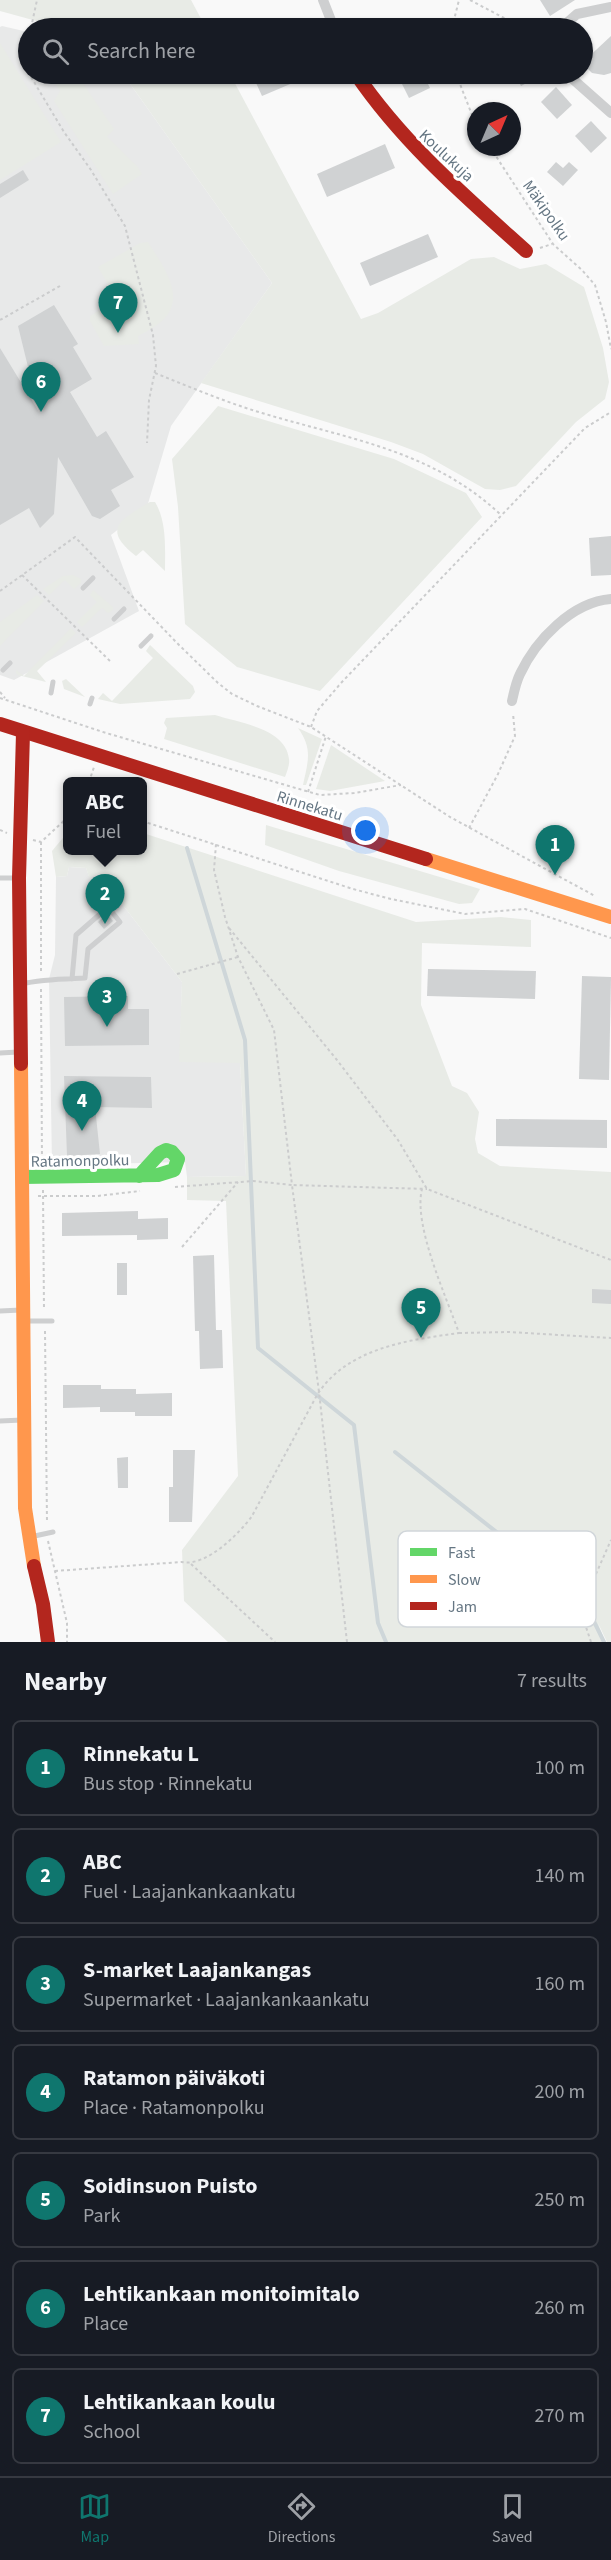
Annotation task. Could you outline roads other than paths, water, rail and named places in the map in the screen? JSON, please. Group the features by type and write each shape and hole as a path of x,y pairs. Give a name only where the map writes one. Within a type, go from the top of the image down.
{"street":[{"path":"323,0 330,18"},
{"path":"572,18 577,14 611,7"},
{"name":"Koulukuja","path":"363,84 401,135 526,252"},
{"path":"578,84 611,113"},
{"path":"512,701 518,677 526,662 549,634 570,615 596,600 611,599"},
{"name":"Rinnekatu","path":"0,724 611,917"},
{"path":"23,733 19,878 25,1508 28,1538 44,1604 48,1642"},
{"name":"Ratamonpolku","path":"21,1177 139,1176"}],"lane":[{"path":"83,588 93,578"},
{"path":"114,619 124,609"},
{"path":"141,646 151,636"},
{"path":"3,670 10,663"},
{"path":"51,693 53,682"},
{"path":"0,878 19,878"},
{"path":"20,984 41,980 72,979 85,978 88,949 120,922 108,907 76,934 72,979"},
{"path":"0,1053 20,1052"},
{"path":"0,1311 52,1321"},
{"path":"0,1421 24,1420"},
{"path":"28,1538 50,1533"}],"waterway":[{"path":"187,848 245,1040 258,1348 354,1425 378,1623 386,1642"},
{"path":"395,1452 495,1531"},
{"path":"596,1626 604,1642"}],"place":[{"name":"Lehtikankaan koulu","path":"118,333"},
{"name":"Lehtikankaan monitoimitalo","path":"41,412"},
{"name":"Rinnekatu L","path":"555,875"},
{"name":"ABC","path":"105,924"},
{"name":"S-market Laajankangas","path":"107,1027"},
{"name":"Ratamon päiväkoti","path":"82,1131"},
{"name":"Soidinsuon Puisto","path":"421,1338"}]}
